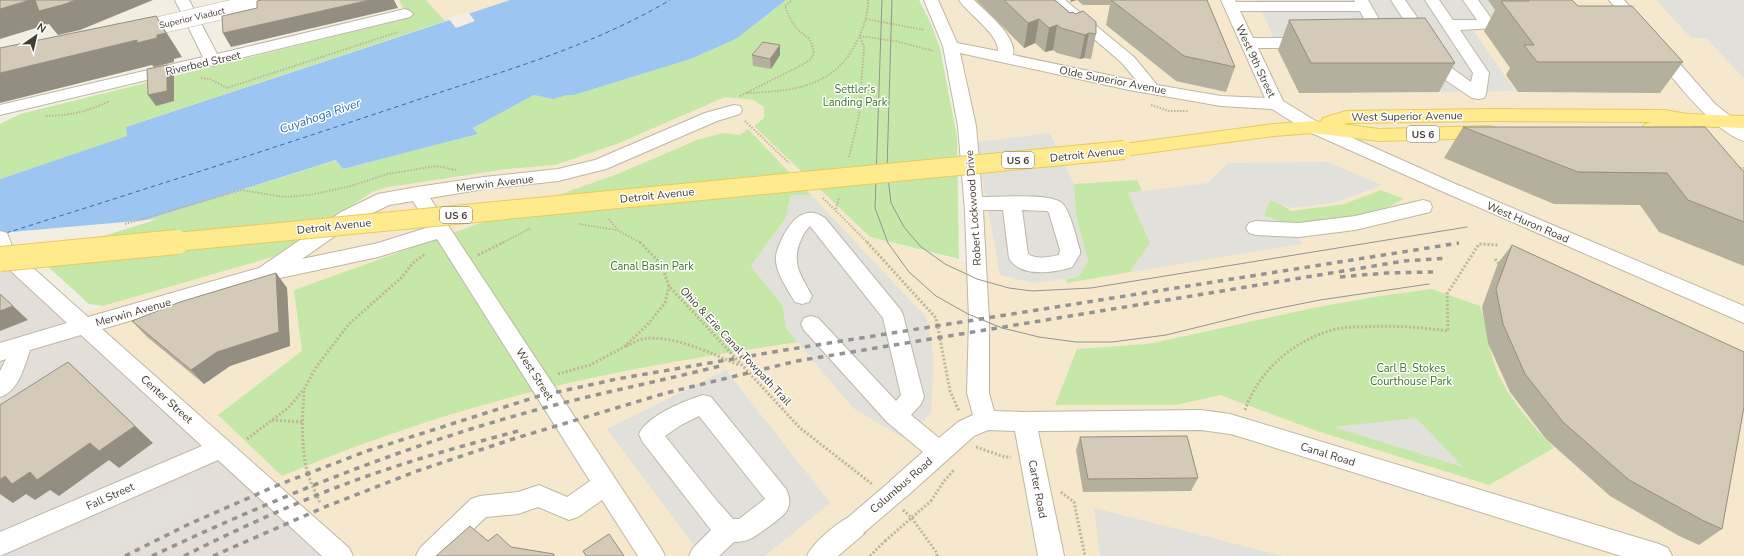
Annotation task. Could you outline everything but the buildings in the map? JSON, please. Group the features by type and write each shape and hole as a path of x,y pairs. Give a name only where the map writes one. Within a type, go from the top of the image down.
{"main road":[{"name":"West Superior Avenue","path":"1313,127 1346,117 1492,115 1664,116 1688,120 1744,122"},
{"name":"West Superior Avenue","path":"1313,127 1380,135 1680,127 1688,120"},
{"name":"Detroit Avenue","path":"2,250 1124,150 1274,130 1313,127"}],"street":[{"path":"182,0 213,61"},
{"name":"Superior Viaduct","path":"122,34 268,0"},
{"name":"Robert Lockwood Drive","path":"931,0 967,126 974,204 979,320 978,394 986,420"},
{"path":"966,0 1000,35 1006,49 1004,58"},
{"path":"1056,0 1128,60 1151,88"},
{"path":"1398,0 1447,73 1478,94 1492,115"},
{"path":"1432,0 1481,73 1478,94"},
{"path":"1449,25 1488,25 1470,0"},
{"path":"1616,0 1695,92 1724,121 1744,136"},
{"path":"1230,3 1290,20 1324,43"},
{"name":"West 9th Street","path":"1230,3 1276,104 1313,127"},
{"path":"1248,43 1290,20 1329,8 1363,4 1384,42 1369,43"},
{"name":"Riverbed Street","path":"0,110 213,61 405,14"},
{"name":"Olde Superior Avenue","path":"945,50 1004,58 1129,85 1221,101 1276,104"},
{"path":"1447,73 1481,73"},
{"name":"Merwin Avenue","path":"266,274 348,217 385,199 417,193 558,175 600,166 711,117 734,110"},
{"name":"West Huron Road","path":"1313,127 1452,190 1744,315"},
{"name":"West Street","path":"417,193 652,556"},
{"path":"974,204 1012,204"},
{"path":"1256,228 1306,229 1355,223 1423,206"},
{"path":"802,296 786,261 789,245 799,225 806,220 815,219 893,315 913,397 895,414"},
{"name":"Merwin Avenue","path":"0,352 21,344 266,274 378,250 442,230"},
{"name":"Center Street","path":"2,250 84,326 221,448 331,553"},
{"path":"811,324 895,414 939,452"},
{"path":"0,388 12,372 21,344"},
{"path":"702,556 728,531 743,530 756,522 777,505 778,498 703,404 673,418 650,434 708,509 728,531"},
{"name":"Canal Road","path":"986,420 1025,422 1201,420 1230,424 1659,556"},
{"name":"Columbus Road","path":"820,556 966,429 986,420"},
{"name":"Carter Road","path":"1025,422 1051,556"},
{"name":"Fall Street","path":"0,544 221,448"},
{"path":"429,556 480,507 518,503 538,496 569,509 606,484"}],"path":[{"path":"792,0 785,6 790,19 796,28 809,38 813,46 814,54 810,60 798,67 747,93 777,93 801,88 834,74 852,54 866,19 868,12 868,0"},
{"path":"197,78 210,79 227,88 415,26 413,18 405,14"},
{"path":"866,19 926,30"},
{"path":"860,36 945,50"},
{"path":"848,164 859,116 864,47 860,36"},
{"path":"120,225 242,190 284,197 310,195 351,186 387,174 436,166 452,168 458,171"},
{"path":"1736,168 1744,168"},
{"path":"836,210 840,195"},
{"name":"Ohio & Erie Canal Towpath Trail","path":"577,223 617,230 639,241 661,264 669,286 740,365 800,428 891,494 911,517 937,553 937,556"},
{"path":"476,255 537,225"},
{"path":"1254,388 1265,370 1282,356 1317,336 1339,329 1369,326 1412,326 1448,330 1447,294 1479,244 1499,245"},
{"path":"247,439 288,408 304,389 317,366 349,324 402,276 413,263 430,251"},
{"path":"1495,259 1498,263"},
{"path":"624,347 648,324 665,303 669,286"},
{"path":"556,374 590,365 643,339 662,338 694,347 740,365"},
{"path":"304,389 302,422 308,473 320,503"},
{"path":"272,420 302,422"},
{"path":"974,446 1005,457"},
{"path":"870,556 931,501 944,481 959,464"},
{"path":"1074,502 1084,556"}],"shaded area":[{"path":"396,0 510,0 417,30"},
{"path":"931,0 1744,0 1744,556 340,556 75,316 103,306 276,256 372,192 389,187 507,169 555,165 617,144 725,97 753,100 764,107 764,118 754,126 870,237 976,265 967,126"},
{"path":"1256,0 1488,0 1510,30 1473,30 1515,91 1439,92 1410,47 1276,42"},
{"path":"1656,0 1744,0 1744,78 1706,38 1691,38"},
{"path":"1050,133 1074,184 1076,216 1088,261 1078,277 1033,283 1000,275 976,142"},
{"path":"1328,162 1382,185 1334,203 1292,208 1270,200 1264,215 1289,226 1303,244 1130,272 1150,243 1128,193 1208,183 1228,163"},
{"path":"791,195 811,195 926,317 934,358 931,413 905,439 853,408 786,328 783,306 751,266 786,218"},
{"path":"24,259 84,326 340,556 0,556 0,266"},
{"path":"726,370 830,503 765,556 702,556 607,429"},
{"path":"1416,418 1463,467 1333,427"},
{"path":"191,485 195,508 104,556 25,556"},
{"path":"1094,508 1283,556 1100,556"}],"green space":[{"path":"399,0 426,0 445,21 126,127 128,136 0,179 0,124 20,114 409,18"},
{"name":"Settler's Landing Park","path":"786,0 919,0 931,24 940,48 957,137 959,259 870,237 754,126 764,118 764,107 753,100 725,97 617,144 555,165 507,169 389,187 372,192 276,256 103,306 89,304 35,255 337,160 343,169 478,134 473,128 534,95 553,99 574,95 691,59 736,39"},
{"name":"Canal Basin Park","path":"748,129 811,195 791,195 786,218 751,266 783,306 786,328 798,342 623,371 519,395 399,431 340,452 282,476 218,415 302,351 294,290 620,173 697,140 722,133 740,135"},
{"path":"1137,180 1142,191 1128,193 1150,243 1130,272 1067,283 1066,279 1078,277 1088,261 1076,216 1074,184"},
{"path":"1381,190 1404,199 1355,223 1299,230 1264,215 1270,200 1291,211 1344,204"},
{"name":"Carl B. Stokes Courthouse Park","path":"1432,289 1480,306 1494,363 1504,386 1528,419 1554,448 1489,485 1317,431 1220,395 1176,405 1055,405 1077,349 1148,344 1313,308 1380,296"}],"water":[{"name":"Cuyahoga River","path":"510,0 786,0 736,39 691,59 574,95 553,99 534,95 473,128 478,134 343,169 336,160 0,266 0,179 127,136 126,127"}],"pier":[{"path":"480,8 468,12 475,21 456,28 448,18"},
{"path":"158,219 36,257 0,268 0,233"}],"ferry route":[{"path":"6,233 263,151 546,57 578,45 640,17 670,0"}],"tram line":[{"path":"882,0 875,208 888,243 909,272 936,296 968,314 1002,328 1039,337 1076,342 1112,342 1166,335 1255,313 1320,300 1429,284"},
{"path":"892,0 887,169 891,203 904,227 920,246 945,264 977,279 1009,288 1032,291 1091,288 1467,227"}],"railway":[{"path":"125,556 187,525 278,485 367,451 539,396 617,379 779,351 1459,243"},
{"path":"213,556 327,506 417,471 513,439 666,393 797,361 1404,261 1448,258"},
{"path":"1340,277 1386,273 1433,272"},
{"path":"152,556 287,496 424,444 543,408 720,366"},
{"path":"184,556 259,520 362,478 421,458 522,430"}]}
